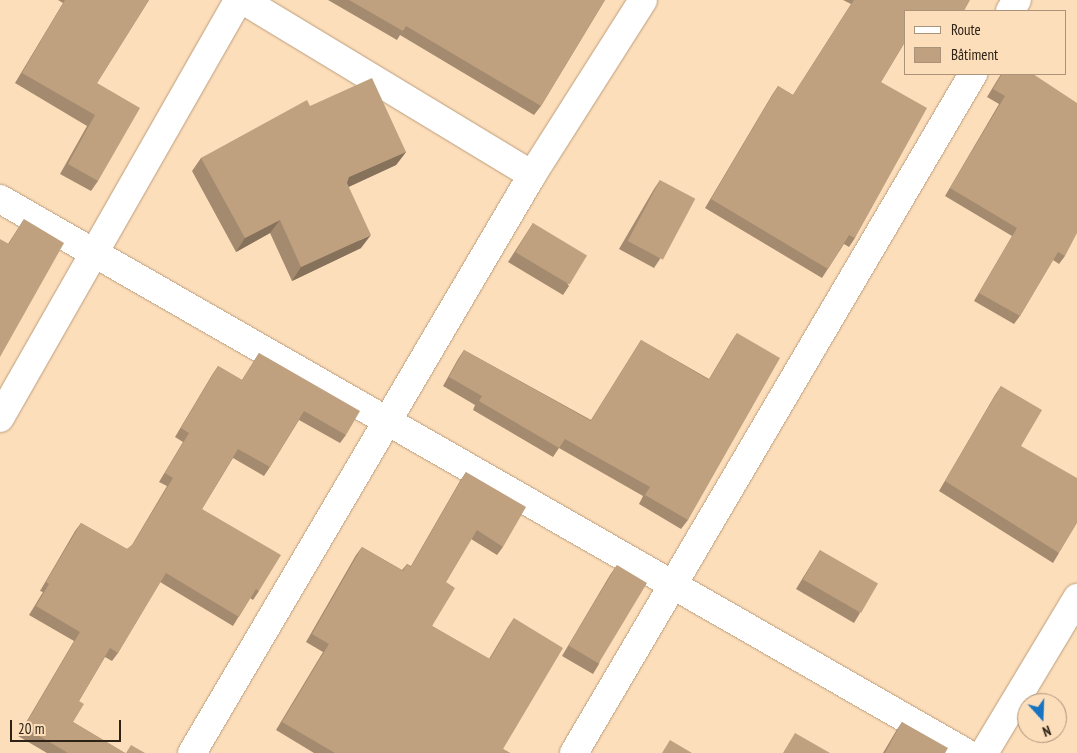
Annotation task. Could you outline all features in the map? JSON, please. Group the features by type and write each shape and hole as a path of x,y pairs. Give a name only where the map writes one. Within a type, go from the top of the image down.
{"street":[{"path":"0,418 238,0"},
{"path":"243,0 532,175"},
{"path":"192,753 532,175 643,0"},
{"path":"574,753 972,75"},
{"path":"0,199 95,251 966,753"},
{"path":"984,753 1077,598"}],"building":[{"path":"65,0 149,0 97,83 140,108 98,181 68,164 95,115 22,73"},
{"path":"349,0 605,0 541,106 406,26 403,31"},
{"path":"854,0 970,0 965,10 904,10 904,43 881,82 927,108 855,238 849,235 828,269 711,199 778,86 793,95"},
{"path":"1001,75 1035,75 1077,103 1077,233 1065,256 1058,252 1020,316 979,293 1017,228 950,188 1005,96 993,89"},
{"path":"372,78 406,152 349,177 347,183 371,235 301,267 280,220 245,238 201,158 307,100 310,106"},
{"path":"660,180 695,199 663,260 628,241"},
{"path":"24,219 64,243 0,357 0,239 9,244"},
{"path":"533,223 587,255 569,285 515,252"},
{"path":"737,333 780,358 688,520 645,495 650,487 565,439 559,448 479,401 482,396 449,377 464,350 591,421 641,340 709,380"},
{"path":"259,353 360,411 346,435 304,411 270,467 238,449 202,509 281,555 259,591 256,589 239,617 166,573 118,653 110,648 79,701 84,704 73,722 125,753 68,753 24,727 80,632 36,606 49,584 46,582 81,523 127,549 133,544 173,478 165,473 189,433 181,428 218,366 242,380"},
{"path":"1001,386 1042,410 1021,446 1077,478 1077,523 1059,553 945,481"},
{"path":"466,472 526,507 503,547 477,530 446,582 455,588 432,626 490,659 514,618 563,648 503,749 510,753 335,753 282,722 329,644 312,634 362,547 403,571 407,564 411,567"},
{"path":"820,550 878,584 861,613 803,579"},
{"path":"617,565 647,583 599,664 569,646"},
{"path":"902,722 948,748 945,753 885,753"},
{"path":"795,733 830,753 783,753"},
{"path":"670,740 692,753 662,753"},
{"path":"131,745 145,753 126,753"}]}
